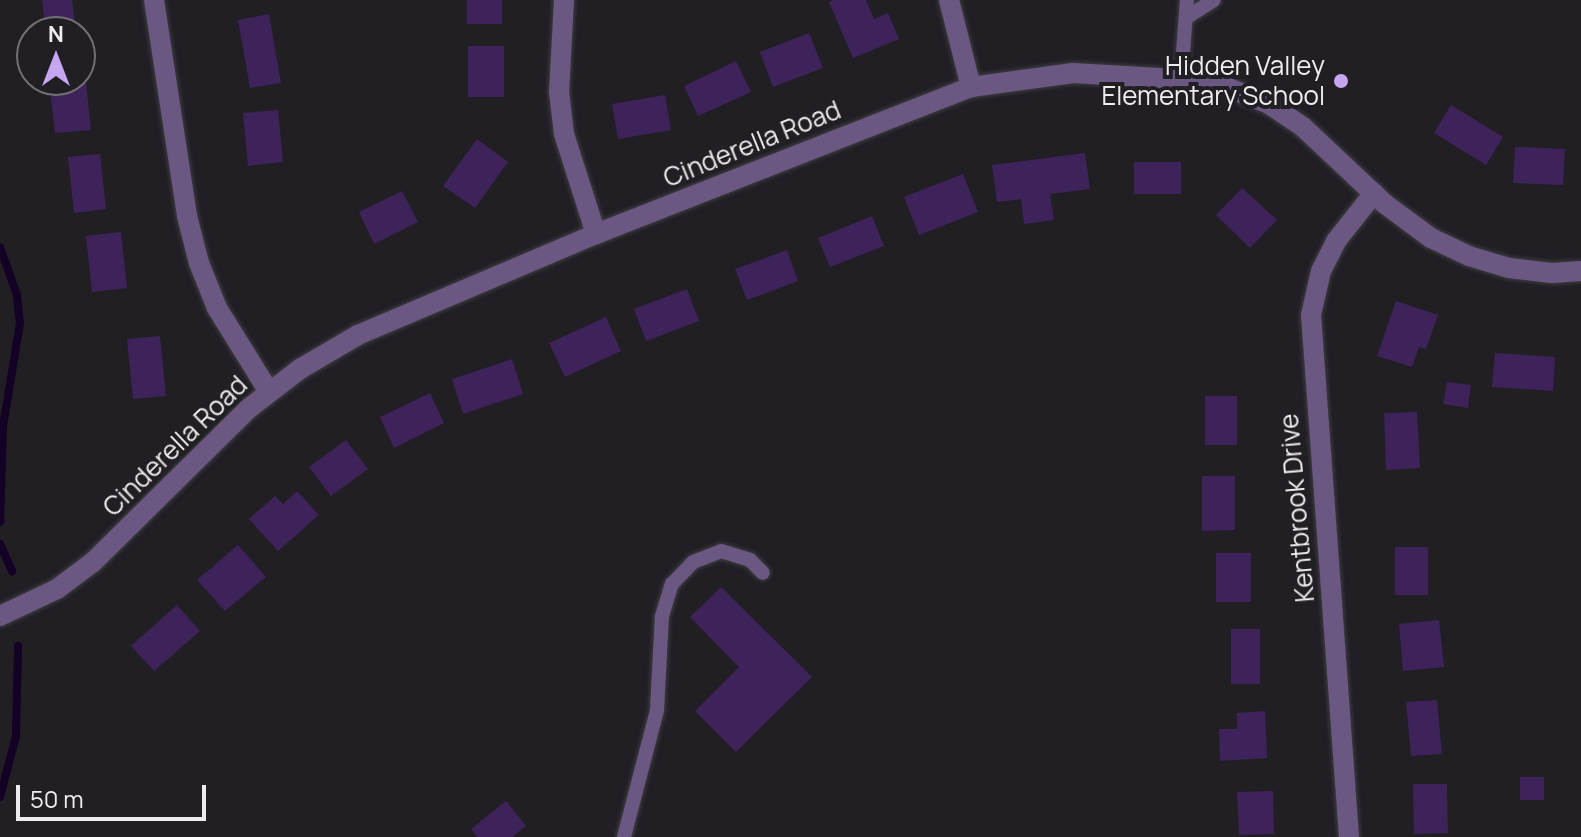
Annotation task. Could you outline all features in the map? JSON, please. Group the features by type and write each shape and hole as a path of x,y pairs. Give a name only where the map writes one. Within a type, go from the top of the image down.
{"street":[{"path":"154,0 187,216 199,263 223,319 269,392"},
{"path":"564,0 559,91 564,134 596,234"},
{"path":"949,0 971,87"},
{"name":"Cinderella Road","path":"0,616 57,589 93,562 214,440 269,392 358,335 596,234 971,87 1073,73 1211,81 1269,104 1303,127 1374,193 1431,238 1469,256 1509,268 1552,273 1581,271"},
{"name":"Kentbrook Drive","path":"1349,837 1311,315 1321,271 1331,251 1374,193"}],"lane":[{"path":"1181,79 1187,0"},
{"path":"1186,18 1214,0"},
{"path":"624,837 657,710 662,616 672,584 693,562 721,551 737,553 763,573"}],"building":[{"path":"42,0 72,0 74,16 44,16"},
{"path":"467,0 502,0 502,24 467,24"},
{"path":"866,0 874,19 888,13 899,39 853,58 829,2"},
{"path":"269,14 281,83 250,88 238,20"},
{"path":"809,33 823,68 773,87 760,52"},
{"path":"468,46 504,46 504,97 468,97"},
{"path":"736,61 751,92 698,116 684,86"},
{"path":"665,95 671,130 618,139 612,104"},
{"path":"51,96 87,96 91,130 55,133"},
{"path":"1451,105 1503,137 1486,165 1434,133"},
{"path":"278,110 283,162 248,166 243,113"},
{"path":"477,139 508,162 475,208 443,186"},
{"path":"1515,147 1565,149 1563,185 1513,183"},
{"path":"1085,153 1090,189 1050,194 1054,220 1024,224 1021,199 997,202 992,165"},
{"path":"100,154 106,209 74,213 68,157"},
{"path":"1134,162 1181,162 1181,194 1134,194"},
{"path":"963,174 978,212 919,235 904,197"},
{"path":"1242,188 1277,220 1250,248 1216,215"},
{"path":"402,191 418,222 374,244 359,212"},
{"path":"872,216 884,246 830,267 818,238"},
{"path":"121,232 127,288 92,292 86,236"},
{"path":"787,250 798,281 747,300 735,269"},
{"path":"687,289 699,321 646,341 634,309"},
{"path":"1396,301 1438,315 1426,349 1419,347 1412,367 1377,356"},
{"path":"606,317 621,351 565,377 549,343"},
{"path":"160,336 166,396 133,399 127,339"},
{"path":"1495,353 1555,357 1553,391 1492,387"},
{"path":"512,359 523,394 463,414 452,379"},
{"path":"1447,382 1471,385 1468,408 1443,404"},
{"path":"430,393 444,423 394,448 380,417"},
{"path":"1205,396 1237,396 1237,445 1205,445"},
{"path":"1417,412 1420,468 1386,470 1384,413"},
{"path":"346,440 368,469 331,496 309,467"},
{"path":"1202,476 1235,476 1235,530 1202,531"},
{"path":"297,491 319,515 278,551 249,519 275,496 283,504"},
{"path":"238,545 266,577 225,611 197,580"},
{"path":"1395,547 1428,547 1428,595 1395,595"},
{"path":"1216,553 1251,553 1251,602 1216,602"},
{"path":"721,587 812,677 736,752 695,711 739,667 690,617"},
{"path":"177,605 200,631 154,671 131,646"},
{"path":"1439,620 1444,667 1403,671 1399,624"},
{"path":"1231,629 1260,629 1260,684 1231,684"},
{"path":"1437,700 1442,754 1411,756 1406,702"},
{"path":"1265,711 1267,758 1220,761 1219,729 1237,729 1237,713"},
{"path":"1520,777 1544,777 1544,800 1520,800"},
{"path":"1413,784 1447,784 1448,833 1414,834"},
{"path":"1273,791 1274,834 1239,835 1237,792"},
{"path":"506,801 526,826 512,837 477,837 471,829"}],"waterway":[{"path":"0,247 17,295 20,323 3,427 0,522"},
{"path":"0,544 12,571"},
{"path":"0,797 16,736 18,646"}],"place":[{"name":"Hidden Valley Elementary School","path":"1341,81"}]}
